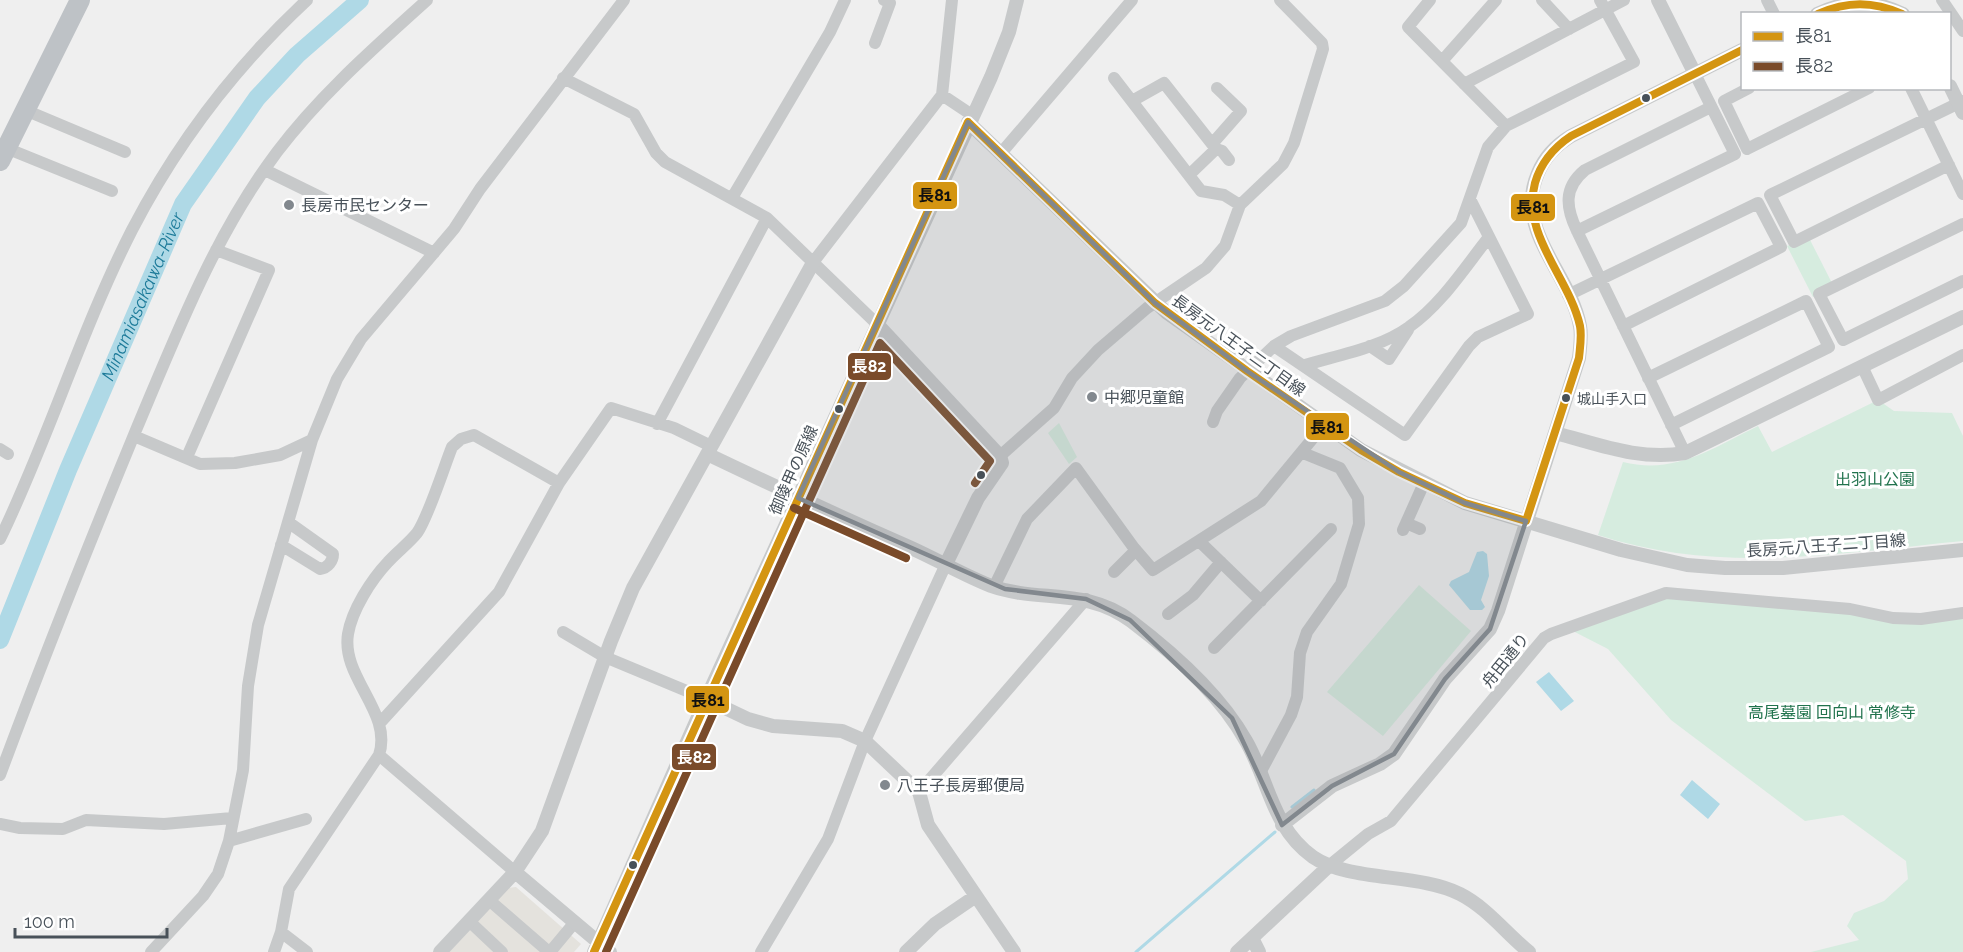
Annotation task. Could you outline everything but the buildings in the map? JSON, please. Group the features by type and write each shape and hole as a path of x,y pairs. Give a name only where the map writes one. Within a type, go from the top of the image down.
{"highway":[{"path":"3,154 80,0"}],"street":[{"path":"0,539 33,469 121,255 144,210 183,144 220,92 243,64 307,0"},
{"path":"0,775 53,631 195,290 216,250 278,150 350,69 427,0"},
{"path":"151,952 203,896 218,874 229,841 245,754 252,654 281,544 323,408 351,353 434,254 563,78 624,0"},
{"path":"732,198 830,32 845,0"},
{"path":"875,43 890,3 884,0"},
{"path":"440,952 516,872 542,831 605,657 633,588 814,261 942,95 952,0"},
{"name":"御陵甲の原線","path":"596,947 1009,32 1017,0"},
{"path":"1002,152 1132,0"},
{"path":"1000,456 1053,408 1072,378 1098,350 1155,303 1206,268 1225,246 1240,205 1283,164 1294,143 1323,49 1322,43 1280,0"},
{"path":"1430,0 1408,27 1506,126"},
{"path":"1442,61 1496,0"},
{"path":"1542,0 1569,29"},
{"path":"1464,84 1569,29 1603,5 1624,0"},
{"path":"1577,231 1735,154 1658,0"},
{"path":"1821,12 1837,4 1854,1 1886,3 1900,12"},
{"path":"1213,422 1217,411 1246,371 1274,346 1291,336 1385,301 1404,286 1461,223 1488,147 1506,126 1634,62 1603,5"},
{"path":"1951,13 1963,31"},
{"path":"1282,825 1332,786 1380,764 1405,740 1445,679 1490,630 1503,597 1579,358 1580,328 1568,296 1535,227 1530,207 1532,189 1543,162 1560,143 1571,136 1741,51"},
{"path":"563,78 634,114 656,153 665,162 767,218 877,324 1000,456 1002,463 978,498 946,564 865,741 828,839 761,952"},
{"path":"1114,78 1201,191 1224,195 1240,205"},
{"path":"1132,101 1164,84 1214,147 1222,151 1229,160"},
{"path":"1189,175 1241,111 1217,88"},
{"path":"1949,165 1794,242 1770,195 1926,118 1961,106 1951,89"},
{"path":"1745,90 1724,101 1747,149 1865,90"},
{"path":"1912,90 1963,194"},
{"path":"942,95 970,119"},
{"path":"1685,453 1567,206 1570,189 1576,177 1585,170 1711,107"},
{"path":"25,110 125,152"},
{"name":"長房元八王子二丁目線","path":"970,119 1110,262 1155,303 1323,426 1361,450 1466,503 1655,558 1725,568 1783,568 1963,550"},
{"path":"3,154 112,191"},
{"path":"265,170 434,254"},
{"path":"1274,346 1405,435 1469,346 1478,337 1528,314 1470,199"},
{"path":"1568,296 1758,203 1781,247 1623,326"},
{"path":"657,424 767,218"},
{"path":"1963,224 1819,294 1843,340 1963,281"},
{"path":"1305,365 1370,346 1408,328 1426,313 1489,237"},
{"path":"187,458 269,270 216,250"},
{"path":"1648,378 1806,301 1829,347 1671,425"},
{"path":"1555,433 1637,455 1665,456 1685,453 1963,317"},
{"path":"1370,346 1389,359 1408,328"},
{"path":"1862,366 1878,400 1963,355"},
{"path":"379,724 499,592 559,483 611,408 674,428 709,450 798,498 994,587 1086,599 1130,620 1214,696 1232,718 1247,743 1282,825 1314,858 1330,865 1420,882 1460,893 1497,922 1529,952"},
{"path":"994,587 1028,519 1076,468 1153,570 1261,501 1323,426"},
{"path":"134,435 201,464 235,463 280,455 312,440"},
{"path":"274,952 281,932 289,889 379,755 383,743 379,724 350,662 347,647 349,627 374,580 420,528 452,447 461,439 474,435 559,483"},
{"path":"1260,773 1291,715 1297,697 1300,653 1307,632 1341,584 1358,530 1358,498 1340,468 1303,453"},
{"path":"1420,529 1405,527 1424,483"},
{"path":"281,544 320,569 325,568 333,559 333,554 288,522"},
{"path":"1214,648 1331,529"},
{"path":"1199,541 1262,601"},
{"path":"1114,572 1136,550"},
{"path":"1168,614 1193,595 1221,562"},
{"name":"舟田通り","path":"1237,952 1330,865 1368,834 1391,821 1544,638 1551,634 1666,593 1850,609 1893,618 1921,619 1963,613"},
{"path":"919,792 1086,599"},
{"path":"563,632 605,657 748,719 773,726 842,731 865,741 919,792 928,825 1014,952"},
{"path":"379,755 575,922 596,947 610,952"},
{"path":"0,824 51,830 63,829 86,820 164,824 232,818"},
{"path":"229,841 306,819"},
{"path":"906,952 935,924 976,896"},
{"path":"489,900 549,952 575,922"},
{"path":"468,921 502,952"},
{"path":"281,932 307,952"},
{"path":"1252,938 1259,952"}],"highlighted area":[{"path":"968,122 1155,303 1247,371 1399,472 1465,503 1526,521 1490,629 1445,679 1394,754 1332,786 1282,825 1232,718 1130,620 1086,599 1005,589 798,498"}],"shaded area":[{"path":"516,887 581,944 574,952 449,952 508,888"}],"green space":[{"path":"1808,236 1834,287 1813,297 1787,246"},
{"name":"出羽山公園","path":"1878,400 1894,411 1952,413 1963,436 1963,541 1825,555 1734,558 1644,547 1598,535 1623,462 1660,465 1677,462 1709,450 1758,426 1772,452"},
{"path":"1059,423 1077,457 1069,464 1048,433"},
{"path":"1419,585 1471,631 1383,736 1327,692"},
{"name":"高尾墓園 回向山 常修寺","path":"1666,593 1893,618 1963,613 1963,952 1811,952 1859,940 1847,926 1854,913 1884,901 1908,879 1906,861 1843,815 1805,821 1671,720 1608,649 1567,628"}],"water":[{"path":"1483,551 1487,554 1489,576 1481,600 1485,607 1482,610 1470,610 1449,585 1451,581 1469,572 1477,552"},
{"path":"1549,672 1574,701 1561,711 1536,682"},
{"path":"1692,780 1720,804 1708,819 1680,795"}],"waterway":[{"name":"Minamiasakawa-River","path":"0,640 68,470 183,204 257,98 297,55 360,0"},
{"path":"1292,807 1314,790"},
{"path":"1136,952 1275,832"}],"transit line":[{"name":"長81","path":"1824,12 1860,4 1896,12"},
{"name":"長81","path":"594,952 968,122 1155,303 1247,371 1361,450 1399,472 1465,503 1526,521 1579,358 1581,338 1574,308 1540,238 1535,220 1532,202 1535,183 1541,168 1553,151 1571,136 1741,51"},
{"name":"長82","path":"606,952 880,343 990,461 975,483"},
{"name":"長82","path":"794,508 906,558"}],"place":[{"name":"長房市民センター","path":"289,205"},
{"name":"中郷児童館","path":"1092,397"},
{"name":"城山手入口","path":"1566,398"},
{"name":"八王子長房郵便局","path":"885,785"}]}
